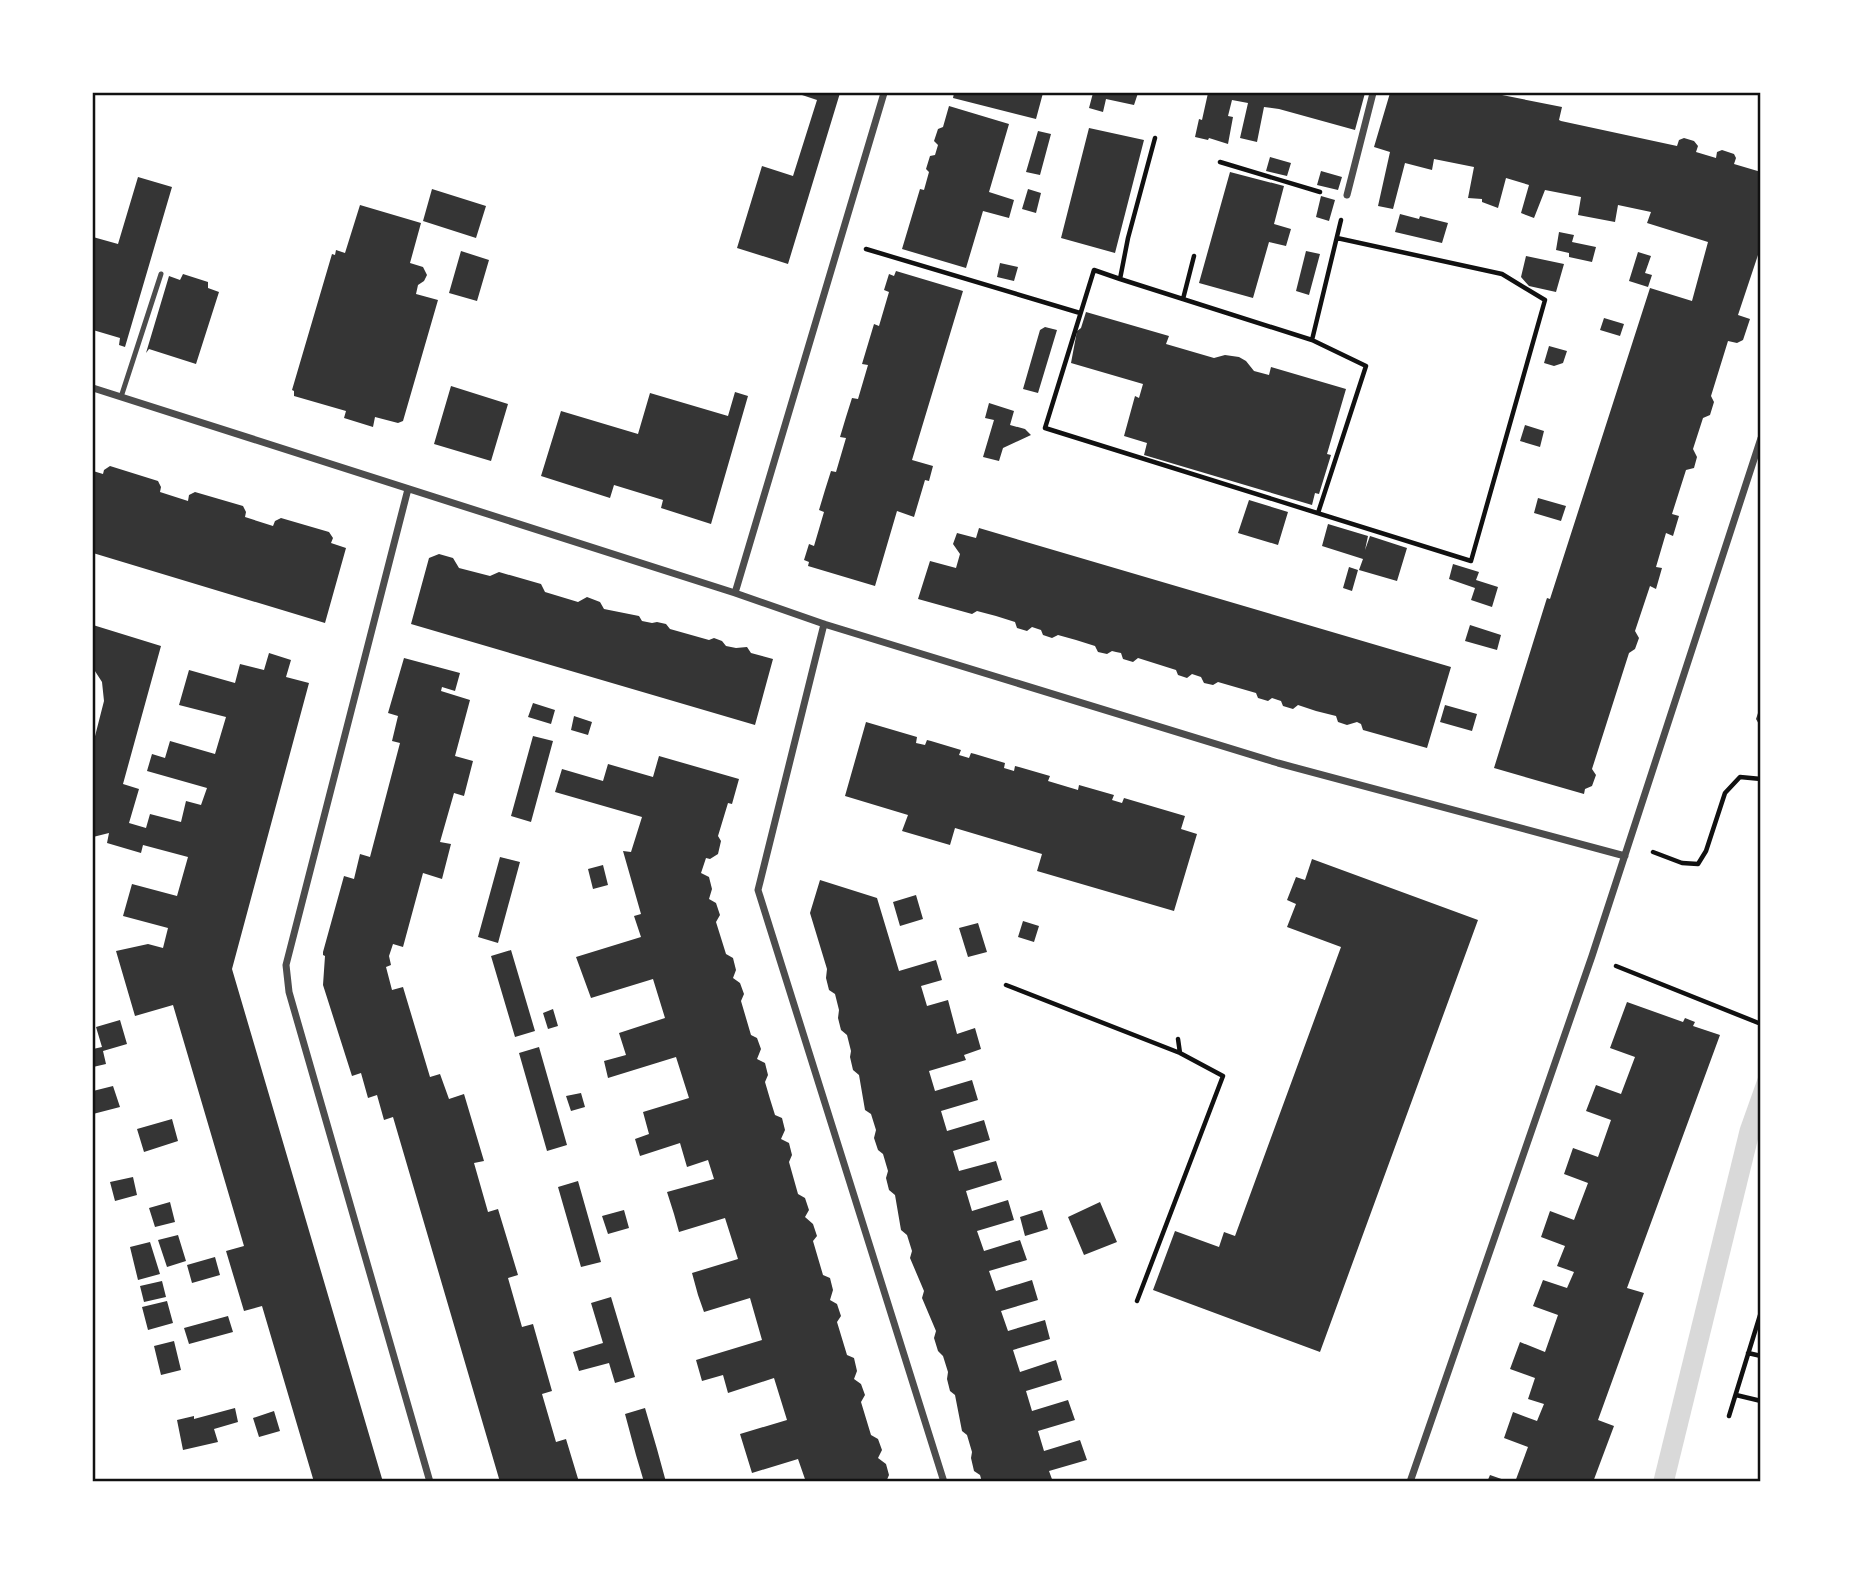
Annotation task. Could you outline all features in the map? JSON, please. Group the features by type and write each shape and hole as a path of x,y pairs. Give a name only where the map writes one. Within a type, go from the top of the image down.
{"street":[{"path":"735,593 884,93"},
{"path":"1347,197 1373,93"},
{"path":"93,388 735,593 824,624 1278,763 1625,856"},
{"path":"1410,1482 1592,956 1761,438"},
{"path":"408,489 286,965 289,992 429,1482"},
{"path":"824,624 758,890 944,1482"}],"lane":[{"path":"121,397 161,274"}],"path":[{"path":"1120,279 1128,238 1155,138"},
{"path":"1220,162 1347,197 1311,340"},
{"path":"1318,513 1366,366 1311,340 1094,270 1045,428 1471,561 1545,300 1502,274 1337,238"},
{"path":"841,242 1080,313"},
{"path":"1183,299 1194,256"},
{"path":"1625,856 1654,852 1682,863 1698,864 1706,851 1725,793 1740,777 1761,779"},
{"path":"1592,956 1761,1024"},
{"path":"1006,985 1181,1053 1223,1076 1137,1301"},
{"path":"1178,1039 1181,1053"},
{"path":"1729,1416 1761,1312"},
{"path":"1748,1353 1761,1356"},
{"path":"1736,1395 1761,1401"}],"shaded area":[{"path":"1761,1069 1761,1127 1674,1482 1653,1482 1740,1128"}],"building":[{"path":"796,93 840,93 788,264 737,248 762,166 793,176 817,100"},
{"path":"954,93 1043,93 1036,119 953,98"},
{"path":"1093,93 1138,93 1134,105 1106,99 1103,112 1089,108"},
{"path":"1208,93 1365,93 1355,130 1264,107 1257,142 1240,138 1248,103 1232,100 1228,116 1233,117 1228,144 1195,137"},
{"path":"1390,93 1492,93 1562,107 1561,121 1677,146 1679,140 1684,138 1694,141 1698,146 1696,152 1716,158 1717,152 1722,150 1734,154 1734,164 1761,172 1761,246 1738,315 1750,319 1743,340 1737,343 1728,341 1711,396 1714,402 1710,415 1703,418 1693,449 1697,457 1694,468 1686,470 1672,514 1679,516 1673,536 1666,533 1656,567 1662,568 1656,589 1650,586 1635,631 1639,638 1635,649 1629,653 1592,769 1596,775 1592,786 1585,789 1584,794 1494,768 1546,601 1547,598 1550,599 1650,288 1692,301 1708,242 1647,223 1651,212 1618,205 1615,222 1578,215 1581,197 1545,190 1534,218 1521,213 1529,185 1506,178 1498,208 1482,202 1482,199 1468,198 1474,167 1434,159 1432,170 1405,163 1393,209 1378,206 1390,152 1374,147"},
{"path":"949,106 1009,124 989,192 1014,200 1009,218 983,211 966,268 902,249 920,189 924,190 930,156 935,155 938,145 934,141 938,129 943,127"},
{"path":"1089,128 1144,140 1115,253 1061,238"},
{"path":"1038,131 1051,134 1040,175 1026,172"},
{"path":"1270,157 1291,163 1287,176 1266,171"},
{"path":"1321,171 1342,177 1338,190 1317,185"},
{"path":"1230,172 1284,186 1274,224 1291,229 1286,246 1269,242 1253,298 1199,283"},
{"path":"138,177 172,187 125,347 119,345 120,338 93,330 93,237 118,244"},
{"path":"432,189 486,206 476,238 423,221"},
{"path":"1028,189 1041,193 1036,213 1022,209"},
{"path":"1321,196 1335,200 1329,221 1316,217"},
{"path":"360,205 421,223 410,263 423,267 427,275 418,285 416,294 438,300 403,421 398,423 375,417 373,427 344,418 346,411 294,396 292,390 332,254 335,255 336,250 345,253"},
{"path":"1400,214 1448,223 1442,243 1395,232"},
{"path":"1559,232 1574,235 1572,242 1596,247 1592,262 1569,257 1569,253 1556,250"},
{"path":"461,251 489,260 477,301 449,293"},
{"path":"1306,251 1320,254 1309,295 1296,291"},
{"path":"1638,252 1651,256 1645,273 1652,275 1648,287 1629,281"},
{"path":"1526,256 1564,264 1556,292 1529,286 1521,277"},
{"path":"1000,263 1018,267 1014,281 997,277"},
{"path":"896,271 963,291 912,460 933,466 929,481 925,480 914,517 897,511 875,586 808,566 809,562 804,560 809,544 814,546 824,512 819,510 831,471 836,472 846,438 840,437 852,398 858,399 868,365 862,364 874,324 879,326 889,292 884,290 889,274 894,276"},
{"path":"183,274 208,282 208,288 219,292 196,364 149,349 146,353 169,276 180,280"},
{"path":"1086,312 1169,336 1166,344 1214,358 1225,355 1239,357 1254,371 1269,375 1271,367 1346,389 1327,454 1331,455 1319,494 1315,493 1312,505 1144,455 1147,443 1124,436 1135,396 1139,398 1143,384 1071,363 1077,331 1081,328"},
{"path":"1604,318 1624,324 1620,336 1600,330"},
{"path":"1045,327 1057,330 1038,393 1023,389 1040,330"},
{"path":"1549,346 1567,351 1563,363 1554,366 1544,363"},
{"path":"451,386 508,404 491,461 434,444"},
{"path":"735,392 748,396 711,524 661,508 663,500 614,485 610,498 541,476 561,411 638,434 650,393 728,416"},
{"path":"989,403 1014,411 1010,425 1025,429 1031,435 1003,448 999,461 983,457 994,420 985,418"},
{"path":"1525,425 1544,431 1540,447 1520,441"},
{"path":"110,466 158,481 160,492 188,501 189,495 195,492 243,506 245,517 273,526 275,521 281,518 329,532 333,538 331,543 346,548 325,623 93,553 93,471 103,474"},
{"path":"1538,498 1566,506 1561,521 1534,513"},
{"path":"1249,500 1288,512 1278,545 1238,533"},
{"path":"1328,524 1368,536 1365,550 1370,536 1407,548 1397,581 1359,570 1363,559 1322,546"},
{"path":"979,528 1451,667 1427,748 1363,730 1357,722 1347,725 1338,722 1336,716 1298,705 1293,709 1283,706 1281,701 1258,698 1256,693 1218,682 1213,685 1204,683 1201,677 1192,674 1187,678 1178,675 1176,670 1138,658 1133,662 1123,659 1121,653 1098,652 1095,646 1058,635 1052,638 1032,627 1027,631 1017,628 1015,622 996,616 977,611 972,614 918,599 930,561 956,568 960,554 953,544 957,533 976,538"},
{"path":"439,554 453,558 459,568 490,576 499,572 541,584 545,592 578,602 587,597 600,602 604,609 639,616 642,621 666,624 670,629 709,640 714,638 726,646 747,647 751,653 773,659 755,725 411,624 429,558"},
{"path":"1453,564 1479,572 1476,580 1498,587 1492,607 1471,600 1475,588 1449,579"},
{"path":"1349,567 1358,570 1352,591 1343,588"},
{"path":"93,625 161,646 123,784 139,789 129,823 146,828 150,814 181,822 186,801 201,805 207,788 147,771 152,754 165,758 170,741 215,754 226,717 179,705 189,670 235,683 240,664 264,670 269,653 291,660 286,677 309,683 232,969 383,1482 314,1482 262,1306 244,1311 226,1251 244,1246 173,1005 135,1016 116,951 148,944 163,948 168,928 123,916 132,884 177,896 188,857 143,845 141,853 107,843 109,833 93,837 93,744 104,701 102,682 93,668"},
{"path":"1470,625 1501,635 1497,650 1465,641"},
{"path":"404,658 460,673 455,691 442,687 441,691 470,700 455,756 473,761 464,796 454,793 440,842 451,844 442,879 423,873 403,947 393,944 389,956 391,965 386,967 392,990 403,987 430,1077 440,1074 449,1099 464,1094 484,1161 474,1163 488,1212 498,1209 518,1275 508,1278 522,1327 533,1324 552,1391 542,1394 556,1442 566,1439 579,1482 500,1482 393,1117 384,1120 377,1095 368,1098 361,1073 352,1076 323,985 323,952 344,876 354,879 360,854 370,857 400,743 392,741 398,716 388,713"},
{"path":"533,703 555,710 551,724 528,717"},
{"path":"1761,704 1761,731 1758,730 1760,726 1756,719"},
{"path":"1445,705 1477,714 1472,731 1440,722"},
{"path":"574,716 592,722 588,735 571,730"},
{"path":"866,722 917,737 916,743 925,745 927,740 931,741 961,750 959,755 969,758 971,753 975,754 1005,763 1004,768 1014,771 1015,766 1050,776 1048,781 1078,790 1079,785 1114,795 1112,800 1122,803 1124,798 1185,816 1181,829 1197,834 1174,911 1037,871 1042,854 955,828 950,845 902,831 908,815 845,796"},
{"path":"533,736 553,741 531,822 511,816"},
{"path":"659,756 739,779 718,836 721,841 718,854 710,859 706,858 701,873 709,877 712,889 709,899 716,903 720,915 716,922 726,954 733,958 736,970 733,978 740,983 744,994 741,1001 751,1035 757,1038 761,1049 757,1059 765,1063 768,1075 765,1082 775,1115 782,1118 785,1130 781,1139 789,1143 792,1155 789,1162 798,1194 805,1198 809,1210 805,1217 813,1224 817,1236 813,1241 823,1275 830,1278 833,1290 830,1300 837,1304 841,1316 837,1322 847,1355 854,1358 857,1371 854,1379 861,1384 865,1395 861,1402 871,1435 878,1439 882,1450 878,1458 886,1464 889,1475 886,1482 806,1482 798,1459 752,1473 740,1434 787,1420 774,1378 728,1393 723,1375 702,1381 696,1360 762,1340 750,1298 704,1312 698,1295 692,1273 738,1259 725,1218 679,1232 667,1192 714,1179 708,1160 687,1167 680,1143 640,1156 635,1139 649,1134 643,1112 689,1098 676,1057 608,1078 604,1061 626,1055 619,1033 665,1018 653,979 591,998 576,957 641,937 634,916 641,914 623,851 631,852 642,817 555,792 562,769 603,781 608,764 653,777"},
{"path":"500,857 520,862 498,943 478,937"},
{"path":"1312,859 1478,920 1320,1352 1153,1290 1175,1231 1219,1247 1224,1232 1235,1236 1341,947 1287,927 1296,904 1287,900 1296,877 1305,880"},
{"path":"603,865 608,885 593,889 588,869"},
{"path":"820,880 877,898 899,971 936,960 942,980 921,986 927,1006 948,1000 957,1034 975,1028 981,1049 964,1055 966,1060 929,1071 935,1091 972,1080 978,1100 941,1111 947,1131 984,1120 990,1140 953,1151 959,1171 996,1161 1002,1180 966,1191 972,1211 1008,1200 1014,1220 977,1231 984,1251 1020,1240 1027,1260 989,1271 996,1291 1032,1280 1038,1300 1001,1311 1008,1331 1045,1320 1050,1339 1013,1350 1020,1372 1056,1360 1062,1380 1026,1391 1032,1411 1068,1400 1075,1420 1038,1431 1044,1451 1080,1440 1087,1460 1049,1471 1053,1482 982,1482 980,1475 974,1471 972,1452 967,1435 962,1431 955,1395 950,1391 948,1372 934,1338 936,1331 922,1298 924,1291 910,1258 912,1251 907,1235 901,1230 895,1195 889,1190 886,1178 888,1171 883,1154 878,1150 874,1138 876,1130 871,1114 865,1110 859,1075 853,1070 847,1035 841,1030 835,994 829,990 827,969 810,913"},
{"path":"916,895 923,919 900,926 893,902"},
{"path":"1023,921 1039,926 1034,942 1018,937"},
{"path":"978,923 987,952 968,957 959,928"},
{"path":"511,950 535,1031 515,1037 491,956"},
{"path":"1627,1002 1683,1022 1685,1018 1695,1022 1693,1026 1720,1035 1627,1288 1644,1293 1598,1420 1614,1426 1593,1482 1515,1482 1528,1447 1504,1438 1513,1412 1537,1421 1544,1404 1528,1399 1535,1378 1510,1369 1520,1342 1545,1352 1558,1315 1533,1306 1543,1280 1567,1288 1574,1272 1557,1266 1565,1246 1541,1237 1550,1211 1574,1220 1588,1183 1564,1174 1573,1148 1598,1157 1611,1120 1586,1111 1596,1085 1621,1094 1635,1057 1610,1048"},
{"path":"553,1009 558,1026 548,1029 543,1013"},
{"path":"120,1020 127,1044 103,1051 106,1064 93,1067 93,1049 102,1047 96,1027"},
{"path":"539,1047 567,1145 547,1151 519,1053"},
{"path":"113,1086 120,1107 93,1114 93,1091"},
{"path":"581,1093 585,1107 571,1111 566,1096"},
{"path":"172,1119 178,1141 144,1152 137,1129"},
{"path":"133,1177 137,1195 115,1201 110,1182"},
{"path":"578,1181 601,1262 581,1267 558,1187"},
{"path":"170,1202 175,1222 155,1227 149,1208"},
{"path":"1100,1202 1117,1242 1084,1255 1068,1217"},
{"path":"624,1210 629,1228 608,1234 602,1216"},
{"path":"1042,1210 1048,1229 1025,1236 1020,1217"},
{"path":"178,1235 186,1261 167,1267 158,1240"},
{"path":"150,1242 160,1274 138,1280 130,1247"},
{"path":"215,1257 220,1275 192,1283 187,1265"},
{"path":"162,1281 166,1297 144,1302 140,1286"},
{"path":"611,1297 635,1377 615,1383 609,1363 579,1371 573,1352 603,1343 591,1303"},
{"path":"167,1301 173,1323 148,1330 142,1307"},
{"path":"228,1316 233,1332 189,1344 184,1328"},
{"path":"174,1341 181,1370 161,1375 154,1346"},
{"path":"235,1408 238,1422 214,1429 218,1442 183,1450 177,1420 194,1416 194,1419"},
{"path":"645,1408 666,1482 644,1482 636,1455 625,1414"},
{"path":"274,1411 280,1431 259,1437 253,1418"},
{"path":"1490,1475 1510,1482 1487,1482"}]}
